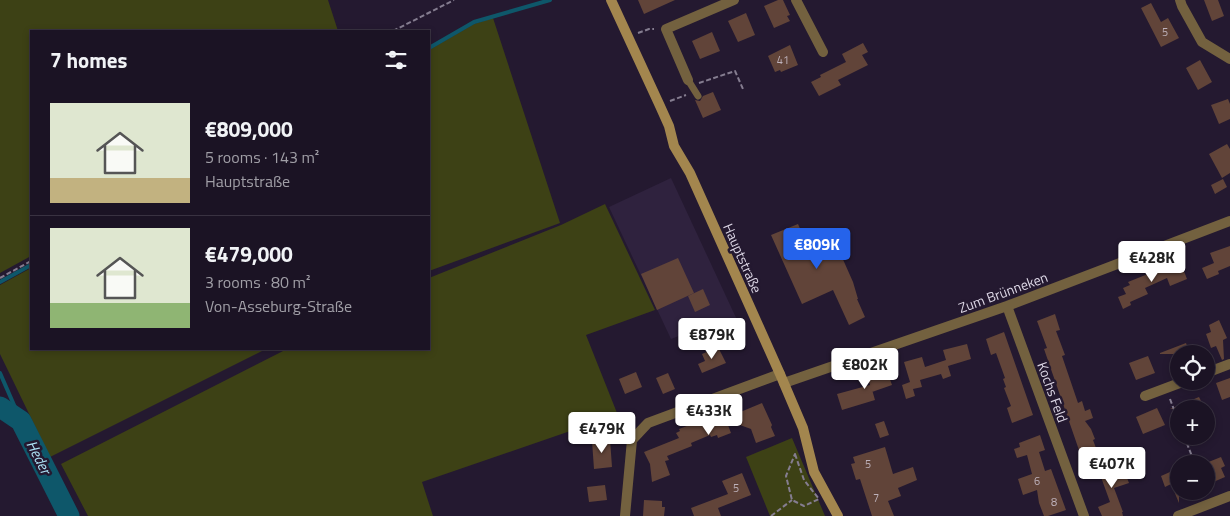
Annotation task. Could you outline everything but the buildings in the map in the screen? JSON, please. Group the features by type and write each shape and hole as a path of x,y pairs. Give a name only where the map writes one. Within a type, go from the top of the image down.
{"main road":[{"name":"Hauptstraße","path":"611,0 669,126 674,146 690,173 782,378 802,428 814,472 838,516"}],"street":[{"path":"693,88 666,29 734,0"},
{"path":"796,0 823,52"},
{"path":"1180,0 1202,42 1230,59"},
{"name":"Zum Brünneken","path":"625,516 632,440 648,423 1007,306 1230,222"},
{"name":"Kochs Feld","path":"1007,306 1084,516"},
{"path":"1215,370 1230,364"},
{"path":"1145,396 1170,387"},
{"path":"1178,516 1230,496"}],"path":[{"path":"395,30 454,0"},
{"path":"638,33 649,28 666,29"},
{"path":"669,101 683,97 693,88 735,71 743,89"},
{"path":"0,278 30,262"},
{"path":"1165,389 1170,401"},
{"path":"795,454 786,476 792,500 804,506 819,499"},
{"path":"771,516 792,500"}],"shaded area":[{"path":"671,178 738,322 719,330 713,323 671,339 609,207"}],"green space":[{"path":"0,0 328,0 338,30 30,30 30,257 0,273"},
{"path":"493,18 560,223 430,271 430,49 474,24"},
{"path":"605,204 655,310 586,335 619,418 579,428 422,482 433,516 88,516 61,464 285,350 430,350 430,278 561,225"},
{"path":"30,269 30,350 264,350 50,457 0,354 0,285"},
{"path":"792,438 825,516 770,516 746,457"}],"waterway":[{"path":"430,47 474,22 550,0"},
{"path":"0,282 30,266"},
{"path":"0,373 21,421"},
{"name":"Heder","path":"0,407 21,421 69,516"}]}
